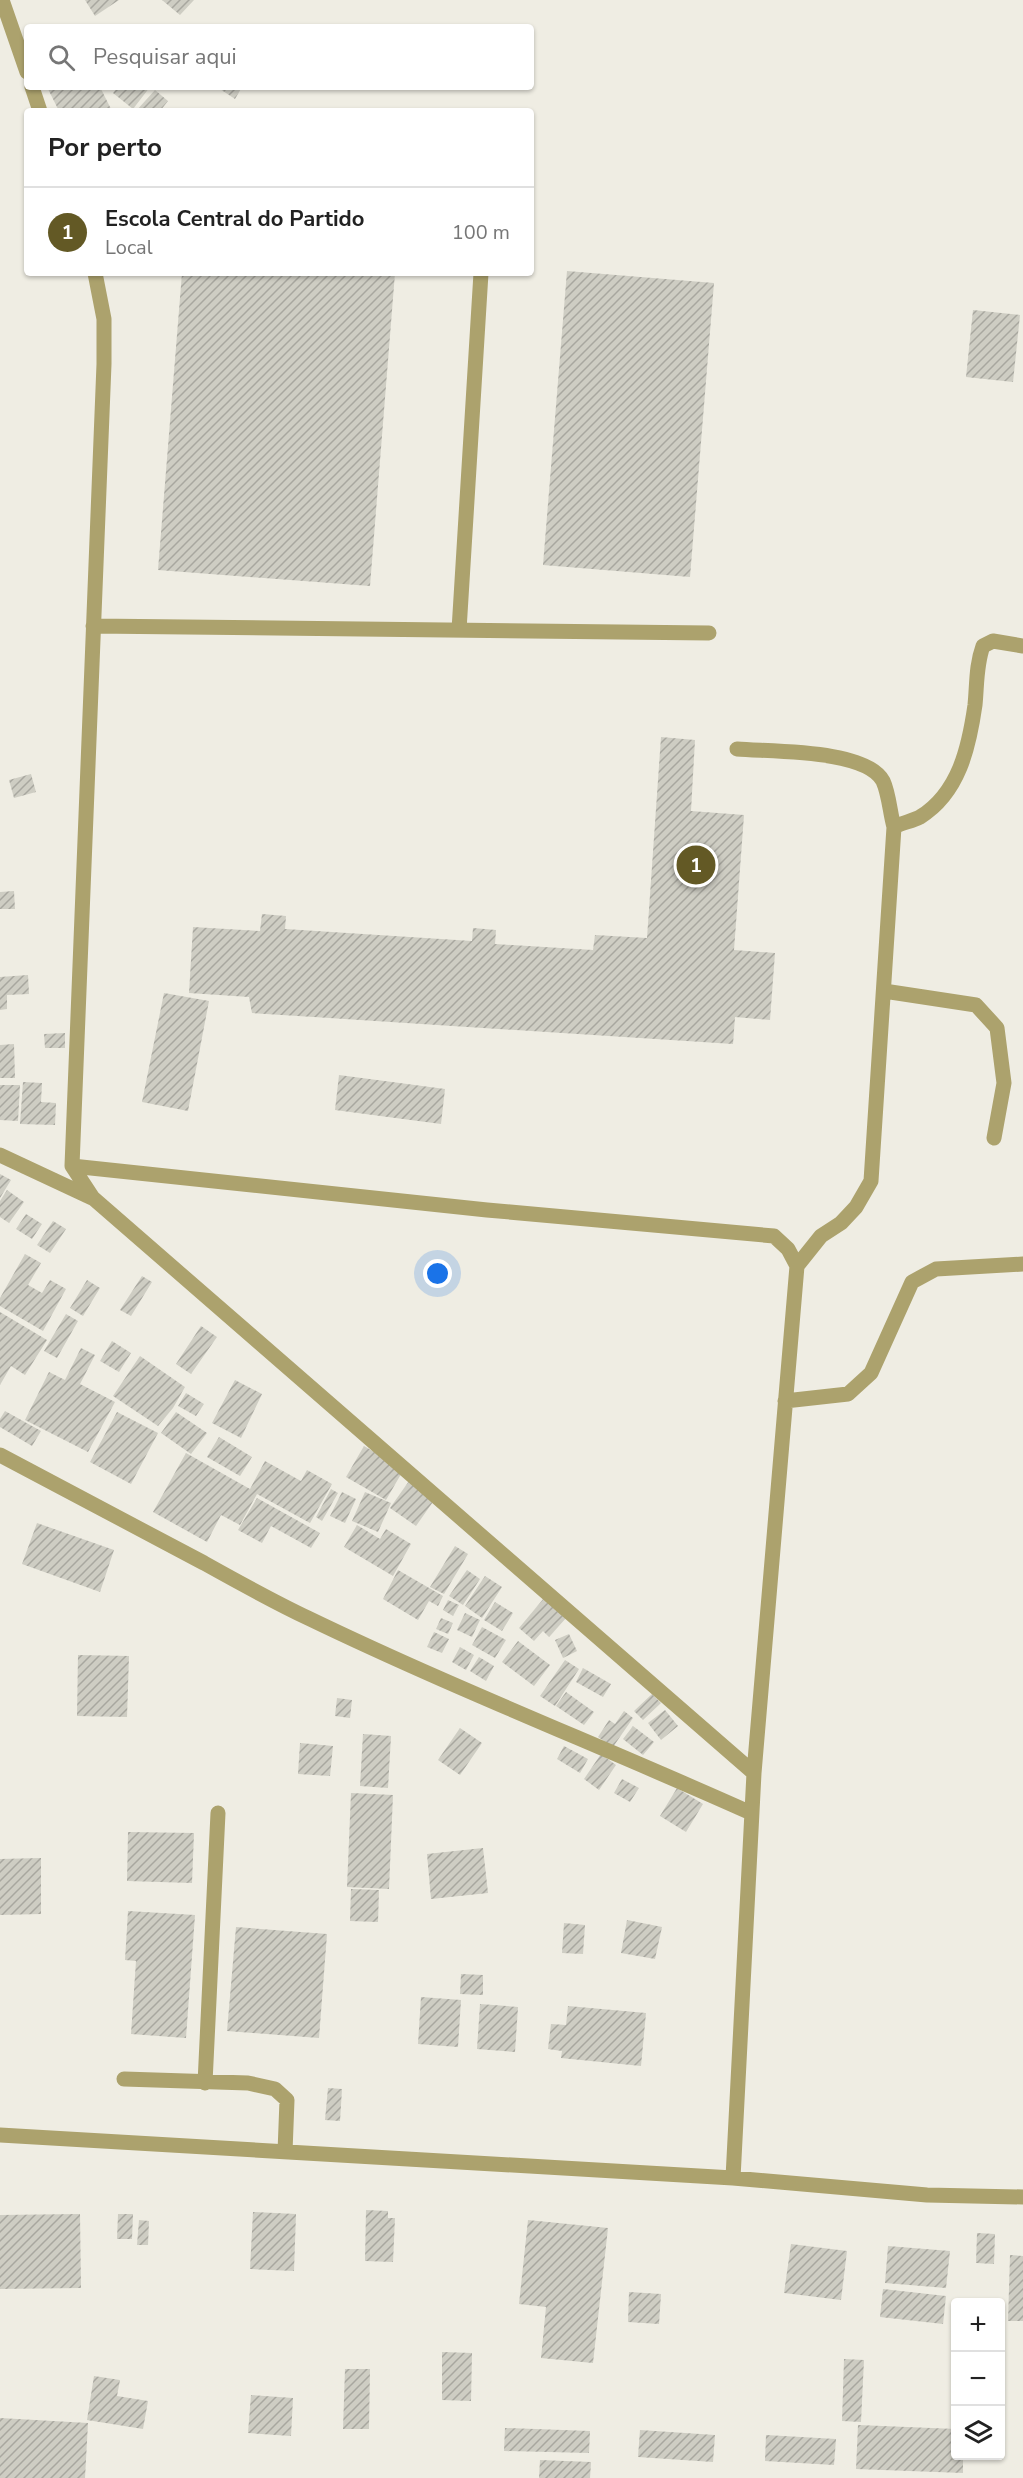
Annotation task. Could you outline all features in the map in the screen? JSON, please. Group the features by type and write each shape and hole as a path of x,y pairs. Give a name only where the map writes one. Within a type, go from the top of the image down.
{"street":[{"path":"2,0 24,63"},
{"path":"33,90 39,108"},
{"path":"96,276 104,330 72,1166 93,1198 753,1773"},
{"path":"459,630 481,276"},
{"path":"93,626 709,633"},
{"path":"894,826 919,817 945,795 964,760 975,705 979,658 983,645 993,641 1023,646"},
{"path":"737,749 840,756 866,766 883,780 894,826 871,1181 856,1207 841,1223 821,1236 797,1266"},
{"path":"884,991 976,1005 997,1028 1004,1083 994,1138"},
{"path":"0,1155 93,1198"},
{"path":"72,1166 487,1210 774,1236 788,1249 797,1266 753,1773 733,2178"},
{"path":"786,1401 848,1394 871,1373 912,1282 936,1269 1023,1264"},
{"path":"0,1455 306,1617 404,1663 572,1734 602,1750 626,1757 751,1813"},
{"path":"205,2083 218,1813"},
{"path":"124,2079 205,2083 248,2082 275,2089 287,2100 285,2152"},
{"path":"0,2135 733,2178 927,2195 1023,2197"}],"building":[{"path":"85,0 119,0 95,16"},
{"path":"162,0 194,0 180,15"},
{"path":"48,90 102,90 110,108 58,108"},
{"path":"116,90 148,90 134,108 113,93"},
{"path":"155,90 168,101 162,108 139,108"},
{"path":"222,90 240,90 235,99"},
{"path":"567,271 714,283 690,577 543,565"},
{"path":"182,276 395,276 370,586 158,570"},
{"path":"973,310 1020,315 1013,382 966,377"},
{"path":"661,737 695,740 691,811 744,815 734,950 775,953 770,1020 735,1017 733,1044 252,1013 249,997 189,993 193,927 260,931 262,914 286,916 285,929 472,941 473,928 496,930 495,944 593,950 595,935 647,938"},
{"path":"31,774 36,792 14,798 9,780"},
{"path":"14,891 15,909 0,909 0,892"},
{"path":"28,975 29,994 7,995 7,1009 0,1010 0,977"},
{"path":"164,993 209,1001 188,1111 142,1102"},
{"path":"65,1033 65,1048 45,1048 44,1034"},
{"path":"14,1044 15,1078 0,1078 0,1045"},
{"path":"339,1075 445,1089 441,1124 335,1110"},
{"path":"23,1082 42,1083 41,1102 56,1103 55,1125 20,1124"},
{"path":"0,1085 20,1085 18,1121 0,1120"},
{"path":"0,1174 11,1180 0,1198"},
{"path":"7,1190 24,1202 9,1223 0,1217 0,1201"},
{"path":"26,1214 42,1224 32,1239 16,1229"},
{"path":"53,1221 66,1229 50,1253 37,1245"},
{"path":"25,1254 41,1263 28,1285 42,1293 50,1280 66,1289 43,1331 0,1306 0,1298"},
{"path":"142,1276 152,1282 131,1316 120,1310"},
{"path":"87,1280 100,1288 83,1316 70,1308"},
{"path":"0,1312 47,1340 25,1375 11,1366 0,1385"},
{"path":"66,1314 78,1321 57,1358 44,1351"},
{"path":"201,1326 217,1337 191,1374 176,1364"},
{"path":"112,1341 131,1353 119,1372 100,1361"},
{"path":"81,1348 95,1355 80,1384 115,1402 88,1452 25,1420 49,1372 65,1380"},
{"path":"140,1356 185,1387 173,1408 158,1426 113,1396"},
{"path":"235,1380 262,1394 241,1438 212,1423"},
{"path":"186,1393 204,1404 196,1416 178,1406"},
{"path":"5,1411 41,1431 32,1446 0,1427 0,1419"},
{"path":"117,1412 158,1433 131,1484 90,1462"},
{"path":"176,1412 207,1433 191,1454 161,1433"},
{"path":"219,1437 252,1457 240,1476 207,1457"},
{"path":"364,1446 404,1469 386,1500 346,1477"},
{"path":"186,1453 250,1489 265,1461 301,1481 307,1470 332,1484 310,1523 257,1494 240,1525 221,1515 207,1542 153,1512"},
{"path":"409,1481 435,1499 416,1526 390,1508"},
{"path":"331,1489 338,1493 322,1521 316,1517"},
{"path":"342,1492 356,1499 345,1523 330,1516"},
{"path":"365,1492 391,1503 378,1532 352,1521"},
{"path":"257,1498 320,1533 311,1548 271,1526 262,1543 238,1530"},
{"path":"37,1523 114,1550 100,1592 22,1564"},
{"path":"357,1525 380,1539 386,1529 411,1544 393,1576 344,1547"},
{"path":"455,1546 468,1554 444,1594 430,1587"},
{"path":"398,1570 443,1596 438,1606 429,1601 418,1620 383,1599"},
{"path":"467,1570 480,1579 463,1605 449,1596"},
{"path":"485,1576 502,1587 482,1618 465,1606"},
{"path":"544,1598 567,1617 549,1637 543,1631 534,1641 519,1628"},
{"path":"448,1600 459,1605 453,1616 443,1610"},
{"path":"495,1602 513,1613 502,1631 484,1620"},
{"path":"465,1613 480,1620 472,1637 457,1630"},
{"path":"441,1618 453,1623 448,1634 436,1629"},
{"path":"482,1627 506,1640 495,1658 472,1645"},
{"path":"434,1632 449,1639 442,1653 427,1647"},
{"path":"569,1634 577,1651 563,1658 555,1640"},
{"path":"518,1641 550,1665 534,1686 502,1662"},
{"path":"460,1647 474,1655 466,1670 452,1662"},
{"path":"78,1655 129,1656 127,1717 77,1716"},
{"path":"479,1657 494,1666 486,1681 470,1671"},
{"path":"565,1660 579,1669 555,1706 540,1696"},
{"path":"583,1668 611,1684 603,1697 576,1682"},
{"path":"566,1692 594,1712 584,1725 556,1706"},
{"path":"652,1694 661,1703 643,1720 634,1711"},
{"path":"337,1698 352,1700 350,1718 335,1716"},
{"path":"665,1710 678,1726 661,1740 648,1723"},
{"path":"624,1711 633,1718 613,1747 598,1737 609,1720 615,1724"},
{"path":"633,1726 654,1742 643,1755 623,1739"},
{"path":"460,1728 482,1743 460,1775 438,1760"},
{"path":"363,1734 391,1736 388,1788 360,1786"},
{"path":"300,1743 333,1746 330,1776 298,1774"},
{"path":"564,1746 588,1759 580,1773 557,1759"},
{"path":"601,1754 616,1765 599,1790 584,1779"},
{"path":"622,1779 639,1788 630,1802 614,1793"},
{"path":"677,1788 703,1804 686,1832 660,1816"},
{"path":"351,1793 393,1795 389,1889 347,1887"},
{"path":"128,1832 194,1833 192,1883 127,1881"},
{"path":"483,1848 488,1893 431,1899 427,1854"},
{"path":"41,1858 41,1914 0,1915 0,1859"},
{"path":"351,1889 379,1890 378,1922 350,1921"},
{"path":"128,1911 195,1915 186,2038 131,2034 136,1961 125,1960"},
{"path":"627,1920 662,1927 655,1959 621,1953"},
{"path":"564,1923 585,1925 583,1954 562,1953"},
{"path":"236,1927 327,1934 319,2038 227,2031"},
{"path":"461,1974 483,1975 483,1995 460,1994"},
{"path":"421,1997 461,2000 458,2047 418,2044"},
{"path":"480,2004 518,2007 515,2052 477,2049"},
{"path":"568,2006 646,2013 641,2066 561,2058 562,2051 548,2049 551,2024 566,2025"},
{"path":"328,2088 342,2089 340,2121 325,2120"},
{"path":"366,2210 388,2211 388,2218 395,2218 393,2262 365,2261"},
{"path":"253,2212 296,2214 294,2271 250,2269"},
{"path":"80,2214 81,2288 0,2289 0,2215"},
{"path":"118,2214 133,2214 132,2239 117,2239"},
{"path":"139,2220 149,2221 148,2245 137,2245"},
{"path":"528,2220 608,2228 593,2363 541,2358 546,2307 519,2304"},
{"path":"977,2233 995,2234 994,2264 976,2263"},
{"path":"791,2244 847,2251 841,2300 784,2293"},
{"path":"888,2246 950,2251 946,2288 885,2283"},
{"path":"1010,2255 1023,2256 1023,2321 1008,2321"},
{"path":"883,2289 946,2296 943,2324 880,2317"},
{"path":"629,2292 661,2294 659,2324 628,2322"},
{"path":"442,2352 472,2353 471,2401 442,2400"},
{"path":"844,2359 864,2360 861,2422 842,2421"},
{"path":"345,2369 370,2369 369,2429 343,2429"},
{"path":"94,2376 120,2380 117,2396 148,2401 143,2429 87,2420"},
{"path":"251,2395 293,2398 291,2436 248,2433"},
{"path":"0,2418 88,2423 85,2478 0,2478"},
{"path":"858,2425 951,2429 951,2460 963,2460 963,2473 856,2469"},
{"path":"505,2428 590,2431 589,2453 504,2451"},
{"path":"640,2430 715,2435 713,2462 638,2457"},
{"path":"766,2435 836,2439 834,2465 765,2461"},
{"path":"540,2460 591,2462 590,2478 539,2478"}],"place":[{"name":"Escola Central do Partido","path":"696,865"}]}
